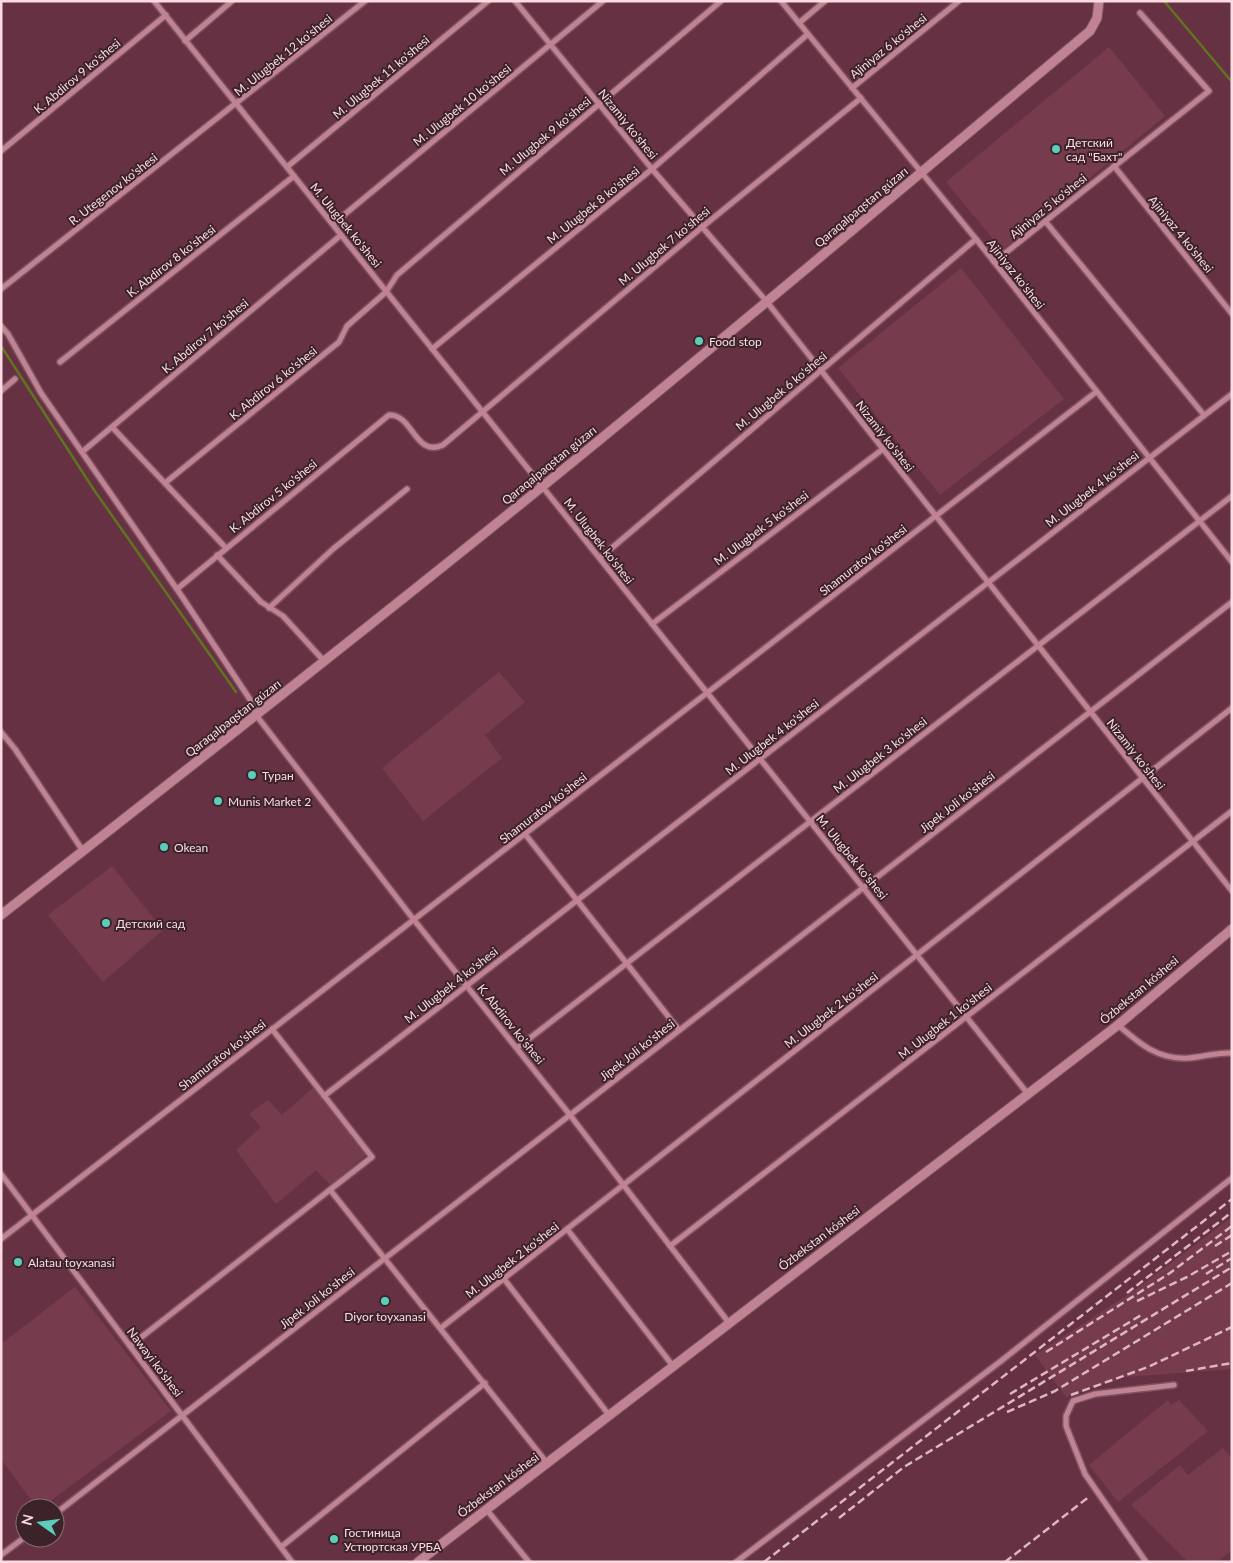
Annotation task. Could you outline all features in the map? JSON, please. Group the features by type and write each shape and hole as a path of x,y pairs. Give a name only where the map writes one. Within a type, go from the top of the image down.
{"street":[{"name":"M. Ulugbek ko'shesi","path":"154,1 1028,1094"},
{"path":"186,41 232,1"},
{"name":"M. Ulugbek 12 ko'shesi","path":"236,105 365,1"},
{"name":"M. Ulugbek 11 ko'shesi","path":"287,167 488,1"},
{"name":"Nizamiy ko'shesi","path":"515,1 652,170 766,302 1232,891"},
{"name":"M. Ulugbek 10 ko'shesi","path":"333,224 603,1"},
{"name":"M. Ulugbek 9 ko'shesi","path":"386,292 397,275 721,1"},
{"name":"Ajiniyaz ko'shesi","path":"781,1 976,239 1232,562"},
{"path":"799,23 825,1"},
{"name":"Ajiniyaz 6 ko'shesi","path":"852,88 959,1"},
{"name":"Qaraqalpaqstan gúzarı","path":"1,914 256,716 543,486 766,302 1090,31 1097,18 1099,1"},
{"name":"Ajiniyaz 5 ko'shesi","path":"994,262 1209,91 1140,13"},
{"name":"K. Abdirov 9 ko'shesi","path":"1,151 166,15"},
{"name":"M. Ulugbek 8 ko'shesi","path":"432,349 652,170 808,34"},
{"name":"M. Ulugbek 7 ko'shesi","path":"382,419 389,416 398,417 423,445 437,448 483,412 701,228 861,98"},
{"name":"R. Utegenov ko'shesi","path":"1,289 236,105"},
{"name":"Ajiniyaz 4 ko'shesi","path":"1114,166 1232,314"},
{"name":"K. Abdirov 8 ko'shesi","path":"60,362 294,176"},
{"path":"1045,221 1204,415"},
{"name":"K. Abdirov 7 ko'shesi","path":"82,452 341,235"},
{"name":"M. Ulugbek 6 ko'shesi","path":"600,558 976,239"},
{"name":"K. Abdirov 6 ko'shesi","path":"165,483 339,342 347,326 386,292"},
{"name":"K. Abdirov ko'shesi","path":"1,326 8,334 41,394 177,589 251,701 256,716 414,920 570,1115 729,1323"},
{"path":"1,391 15,379"},
{"name":"Shamuratov ko'shesi","path":"1,1239 1096,392"},
{"name":"M. Ulugbek 4 ko'shesi","path":"324,1096 1232,394"},
{"name":"K. Abdirov 5 ko'shesi","path":"177,589 382,419"},
{"path":"112,427 226,548"},
{"name":"M. Ulugbek 5 ko'shesi","path":"652,624 882,449"},
{"path":"268,608 333,549 407,489"},
{"name":"M. Ulugbek 3 ko'shesi","path":"517,1048 1232,496"},
{"path":"217,556 268,608 283,616 324,661"},
{"name":"Jipek Joli ko'shesi","path":"65,1506 1232,602"},
{"name":"M. Ulugbek 2 ko'shesi","path":"442,1328 1232,708"},
{"path":"1,732 15,749 83,851"},
{"name":"M. Ulugbek 1 ko'shesi","path":"670,1246 1232,811"},
{"path":"525,834 679,1030"},
{"name":"Ózbekstan kóshesi","path":"418,1562 1118,1025 1232,929"},
{"path":"1118,1025 1142,1047 1163,1057 1188,1058 1232,1053"},
{"path":"130,1346 332,1191 372,1157 272,1029"},
{"name":"Nawayi ko'shesi","path":"1,1174 292,1562"},
{"path":"736,1562 1001,1361 1232,1178"},
{"path":"332,1191 547,1463"},
{"path":"567,1229 673,1366"},
{"path":"504,1279 609,1415"},
{"path":"281,1547 485,1383"},
{"path":"1146,1562 1085,1474 1066,1426 1066,1416 1073,1401 1095,1394 1174,1385"},
{"path":"486,1509 528,1562"},
{"path":"1,1555 15,1544"}],"shaded area":[{"name":"Детский сад \"Бахт\"","path":"1109,47 1165,116 1002,250 946,182"},
{"path":"961,268 1064,399 940,495 838,368"},
{"path":"499,672 525,702 485,735 502,758 423,821 382,768"},
{"name":"Детский сад","path":"112,866 163,930 103,982 48,915"},
{"path":"313,1088 366,1155 330,1185 316,1170 276,1204 236,1150 261,1127 249,1114 268,1100 282,1115"},
{"path":"1232,1217 1232,1369 1124,1377 1066,1397 1035,1355 1135,1290"},
{"path":"75,1287 171,1411 54,1498 30,1498 1,1459 1,1344"},
{"path":"1168,1400 1171,1405 1179,1400 1208,1431 1118,1502 1089,1465"},
{"path":"1223,1448 1232,1458 1232,1550 1217,1562 1188,1562 1131,1505 1180,1465 1188,1475"}],"waterway":[{"path":"1164,1 1232,82"},
{"path":"1,346 94,490 236,692"}],"railway":[{"path":"764,1562 1232,1199"},
{"path":"1127,1293 1232,1212"},
{"path":"1046,1352 1170,1273 1232,1226"},
{"path":"1215,1246 1232,1235"},
{"path":"1137,1301 1187,1277 1232,1251"},
{"path":"1206,1274 1232,1258"},
{"path":"839,1518 904,1467 1232,1267"},
{"path":"1007,1412 1055,1391 1232,1283"},
{"path":"1010,1394 1143,1314"},
{"path":"1071,1395 1148,1367 1232,1327"},
{"path":"1186,1371 1232,1363"},
{"path":"1005,1562 1090,1496"}],"place":[{"name":"Детский сад \"Бахт\"","path":"1056,149"},
{"name":"Food stop","path":"699,341"},
{"name":"Туран","path":"252,775"},
{"name":"Munis Market 2","path":"218,801"},
{"name":"Okean","path":"164,847"},
{"name":"Детский сад","path":"106,923"},
{"name":"Alatau toyxanasi","path":"18,1262"},
{"name":"Diyor toyxanasi","path":"385,1301"},
{"name":"Гостиница Устюртская УРБА","path":"334,1539"}]}
